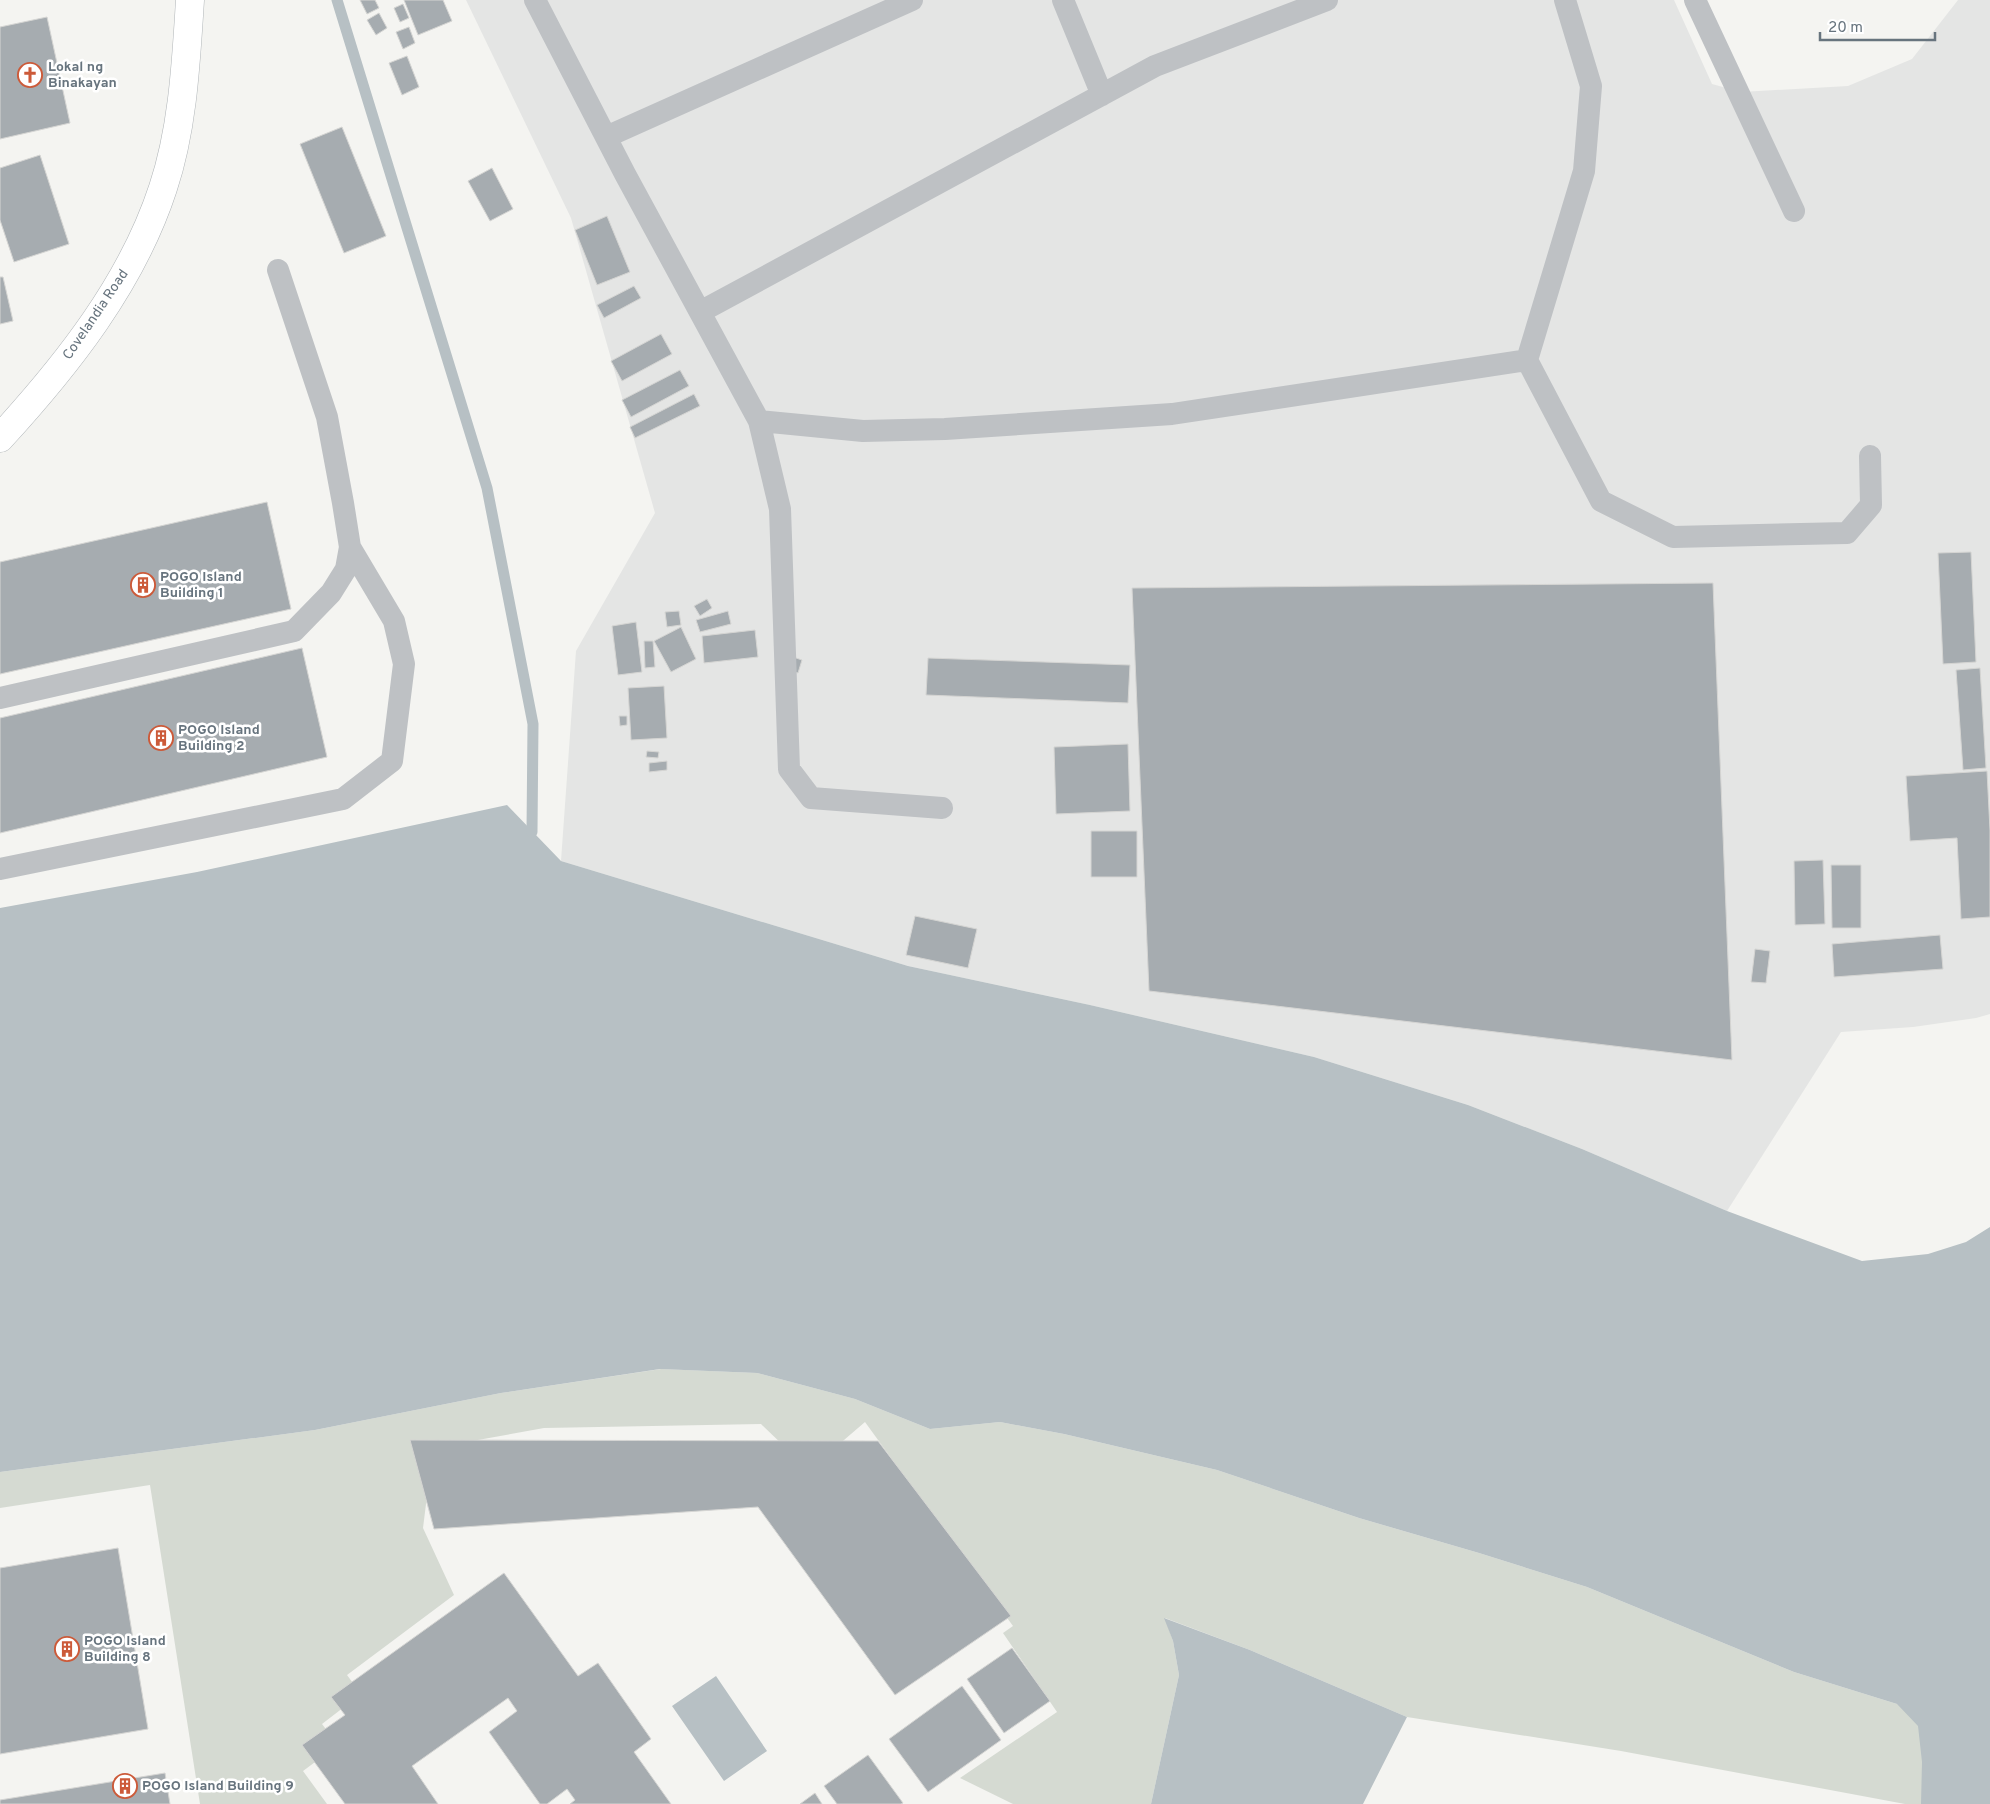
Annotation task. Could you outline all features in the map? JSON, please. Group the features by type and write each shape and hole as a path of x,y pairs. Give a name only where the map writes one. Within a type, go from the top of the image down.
{"main road":[{"name":"Covelandia Road","path":"0,438 58,370 101,313 132,261 151,222 164,186 173,147 183,82 190,0"}],"lane":[{"path":"535,0 606,137 759,421 780,509 789,769 811,798 942,808"},
{"path":"606,137 912,0"},
{"path":"1063,0 1102,95"},
{"path":"700,312 1155,66 1327,0"},
{"path":"1565,0 1591,86 1584,170 1527,360 1601,502 1673,537 1847,533 1871,505 1870,456"},
{"path":"1695,0 1794,211"},
{"path":"0,698 294,631 331,593 346,569 350,547 326,416 278,270"},
{"path":"759,421 863,431 945,429 1172,414 1527,360"},
{"path":"0,869 342,798 392,761 404,664 394,620 350,547"}],"shaded area":[{"path":"466,0 1674,0 1712,84 1741,92 1848,86 1912,59 1958,0 1990,0 1990,1014 1976,1018 1913,1027 1841,1032 1727,1211 1582,1149 1468,1105 1314,1057 1090,1005 908,966 561,861 576,651 655,513 571,218"},
{"path":"507,805 561,861 908,966 1090,1005 1314,1057 1468,1105 1582,1149 1727,1211 1862,1261 1928,1254 1966,1242 1990,1227 1990,1804 1921,1804 1922,1762 1918,1726 1897,1704 1794,1672 1587,1587 1359,1518 1217,1470 1064,1434 1000,1422 930,1429 855,1399 757,1373 660,1369 501,1393 315,1430 0,1472 0,908 197,872"},
{"path":"661,1369 757,1373 855,1399 930,1429 1000,1422 1064,1434 1217,1470 1359,1518 1587,1587 1794,1672 1897,1704 1930,1709 1990,1804 1905,1804 1621,1751 1407,1717 1250,1650 1165,1618 1173,1641 1179,1675 1151,1804 1013,1804 960,1778 1057,1712 1003,1633 1013,1626 865,1422 809,1470 761,1424 544,1428 433,1448 423,1528 454,1595 347,1675 361,1694 322,1724 338,1745 303,1771 327,1804 200,1804 150,1485 0,1508 0,1472 315,1430 501,1393"},
{"path":"1164,1618 1250,1650 1407,1717 1363,1804 1151,1804 1179,1675 1173,1641"},
{"path":"716,1676 767,1751 724,1781 672,1706"}],"building":[{"path":"360,0 375,0 379,8 367,14"},
{"path":"404,0 443,0 452,21 418,35"},
{"path":"403,4 409,18 400,22 394,8"},
{"path":"379,13 387,28 376,35 367,20"},
{"name":"Lokal ng Binakayan","path":"47,17 70,123 0,139 0,27"},
{"path":"409,27 415,43 403,49 396,32"},
{"path":"407,56 419,87 402,95 389,63"},
{"path":"342,127 386,236 344,253 300,144"},
{"path":"40,155 69,244 14,262 0,220 0,168"},
{"path":"492,168 513,209 490,221 468,181"},
{"path":"607,216 630,272 597,285 575,230"},
{"path":"0,277 3,277 13,321 0,324"},
{"path":"634,286 641,298 604,318 597,305"},
{"path":"661,334 672,354 622,381 611,361"},
{"path":"680,370 689,386 631,417 622,400"},
{"path":"694,394 700,406 635,438 630,427"},
{"name":"POGO Island Building 1","path":"267,502 291,609 0,674 0,562"},
{"path":"1971,552 1976,662 1943,664 1938,553"},
{"path":"1713,583 1732,1060 1149,991 1132,588"},
{"path":"707,599 712,608 700,616 694,606"},
{"path":"679,611 681,625 667,627 665,612"},
{"path":"728,611 731,624 700,632 696,620"},
{"path":"636,622 642,672 618,675 612,626"},
{"path":"681,627 696,659 671,672 654,641"},
{"path":"755,630 758,657 704,663 702,636"},
{"path":"644,641 653,641 655,667 645,668"},
{"name":"POGO Island Building 2","path":"302,648 327,757 0,833 0,718"},
{"path":"793,657 802,660 798,673 789,670"},
{"path":"928,658 1130,665 1128,703 926,695"},
{"path":"1980,668 1986,768 1963,770 1956,670"},
{"path":"664,686 667,738 631,740 628,688"},
{"path":"619,716 627,716 627,725 620,726"},
{"path":"1128,744 1130,811 1056,814 1054,747"},
{"path":"647,751 659,752 658,758 646,757"},
{"path":"667,761 667,770 649,772 649,763"},
{"path":"1987,771 1990,830 1990,917 1961,919 1957,838 1910,841 1906,776"},
{"path":"1091,831 1137,831 1137,877 1091,877"},
{"path":"1823,860 1825,924 1795,925 1794,861"},
{"path":"1831,865 1861,865 1861,928 1832,928"},
{"path":"915,916 977,929 968,968 906,955"},
{"path":"1940,935 1943,969 1834,977 1832,944"},
{"path":"1755,949 1770,951 1766,983 1751,982"},
{"path":"410,1440 878,1441 1011,1616 895,1695 758,1507 434,1529"},
{"name":"POGO Island Building 8","path":"118,1548 148,1729 0,1754 0,1568"},
{"path":"504,1573 578,1676 598,1663 651,1739 634,1752 671,1804 570,1804 575,1800 567,1789 547,1804 540,1804 489,1732 517,1711 508,1698 412,1766 438,1804 345,1804 302,1745 345,1715 331,1697"},
{"path":"1012,1648 1050,1701 1004,1733 967,1679"},
{"path":"962,1686 1001,1740 928,1792 889,1739"},
{"path":"868,1755 903,1803 837,1804 824,1786"},
{"name":"POGO Island Building 9","path":"165,1773 170,1804 0,1804 0,1800"},
{"path":"815,1793 822,1804 800,1804"}],"waterway":[{"path":"337,0 487,488 533,724 532,832"}],"place":[{"name":"Lokal ng Binakayan","path":"30,75"},
{"name":"POGO Island Building 1","path":"143,585"},
{"name":"POGO Island Building 2","path":"161,738"},
{"name":"POGO Island Building 8","path":"67,1649"},
{"name":"POGO Island Building 9","path":"125,1786"}]}
